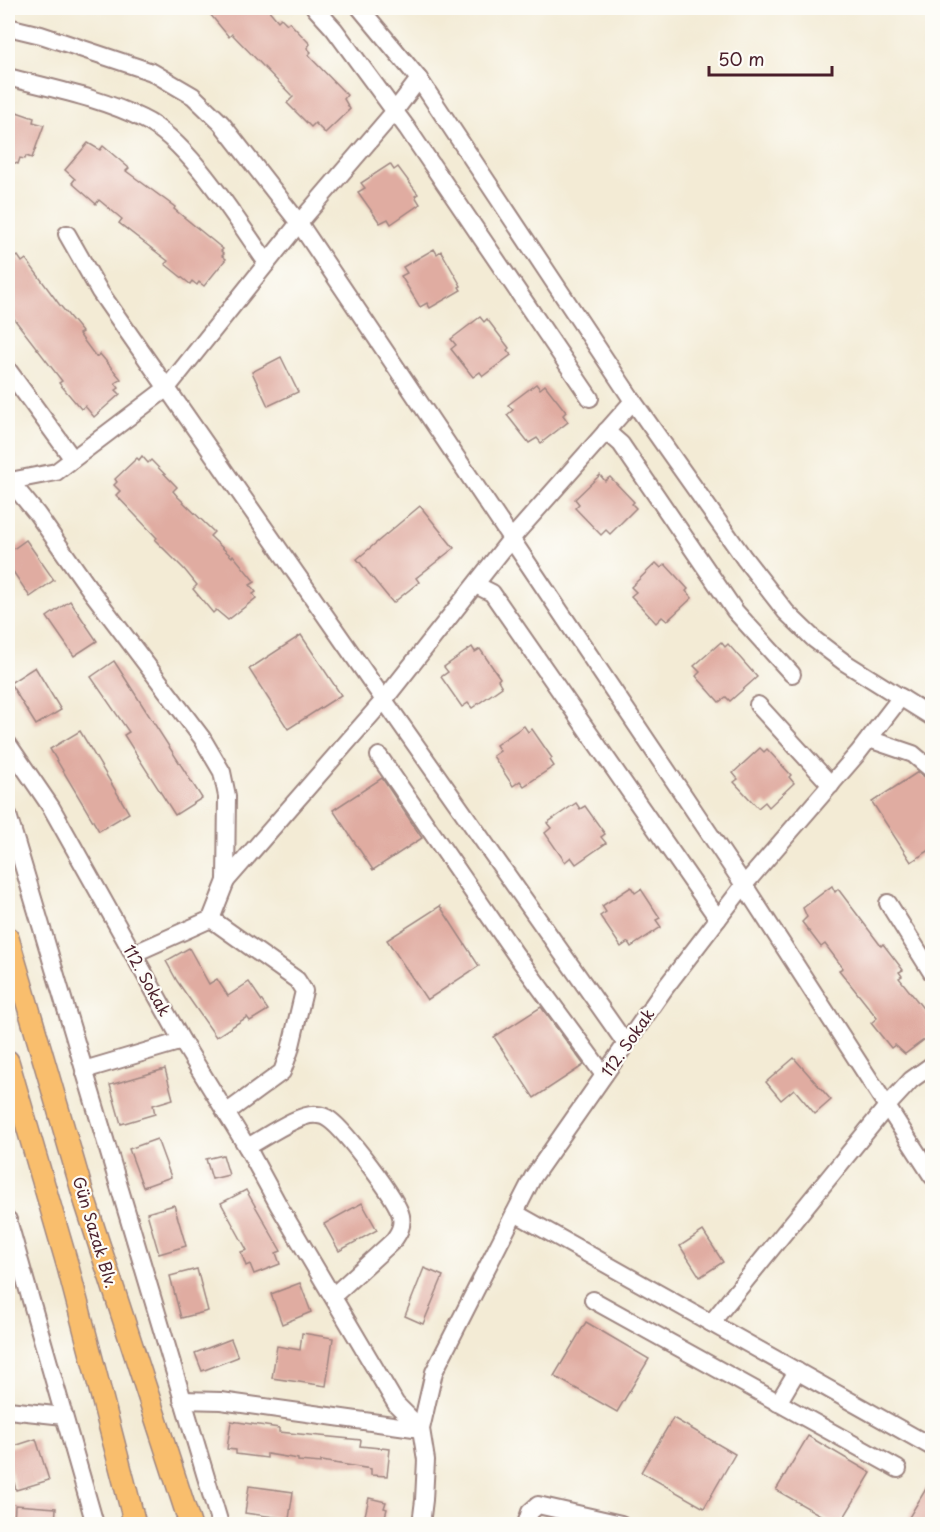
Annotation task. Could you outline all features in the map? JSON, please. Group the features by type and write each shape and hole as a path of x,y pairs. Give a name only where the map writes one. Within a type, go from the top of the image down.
{"main road":[{"name":"Gün Sazak Blv.","path":"8,938 85,1201 190,1524"},
{"path":"8,1061 68,1267 135,1524"}],"street":[{"path":"315,8 334,29 414,137 590,399"},
{"path":"360,8 419,79 633,401 744,558 786,612 815,640 844,662 933,717"},
{"path":"8,27 41,35 152,72 193,96 221,123 299,223 744,885 933,1176"},
{"path":"8,77 90,99 144,119 179,147 201,172 267,263"},
{"path":"226,882 227,796 222,771 202,738 91,591 37,514 9,481 56,472 167,388 299,223 394,112 419,79"},
{"path":"67,234 100,292 626,1044"},
{"path":"8,370 73,459"},
{"path":"133,954 211,919 226,882 384,700 511,539 633,401"},
{"path":"606,431 621,444 735,611 792,674"},
{"path":"476,585 492,593 718,919"},
{"name":"112. Sokak","path":"421,1524 426,1460 421,1429 434,1372 533,1178 665,988 744,885 869,739 901,697"},
{"path":"758,705 831,784"},
{"path":"869,739 913,754 933,770"},
{"name":"112. Sokak","path":"8,744 51,807 182,1041 396,1404 421,1429"},
{"path":"379,756 516,955 604,1075"},
{"path":"8,815 220,1524"},
{"path":"888,903 933,973"},
{"path":"211,919 297,980 304,991 290,1050 282,1072 226,1113"},
{"path":"84,1070 182,1041"},
{"path":"711,1323 888,1105 911,1080 933,1065"},
{"path":"247,1148 307,1114 322,1116 331,1120 357,1148 395,1204 401,1215 402,1224 399,1233 333,1296"},
{"path":"515,1213 933,1447"},
{"path":"8,1220 94,1524"},
{"path":"593,1300 898,1469"},
{"path":"778,1403 797,1371"},
{"path":"182,1400 221,1401 421,1429"},
{"path":"8,1410 64,1416"},
{"path":"526,1524 532,1509 538,1505 621,1524"}],"building":[{"path":"205,8 267,8 278,21 281,18 287,24 289,22 310,44 307,48 311,52 308,55 347,95 344,99 350,109 325,133 315,123 311,127 287,103 293,97 232,34 229,37"},
{"path":"8,109 34,118 33,122 44,125 32,158 26,156 25,159 20,158 18,164 8,160"},
{"path":"88,143 100,150 103,146 129,168 126,171 175,207 174,209 223,249 222,256 226,259 204,286 192,281 190,284 165,264 168,261 119,223 122,219 99,200 96,204 72,183 75,179 65,170"},
{"path":"390,164 394,170 398,167 418,194 415,196 420,204 391,224 388,219 380,223 358,192 365,188 361,183"},
{"path":"8,247 15,258 18,256 22,262 26,259 82,332 79,334 96,357 100,354 121,379 115,383 119,388 116,390 120,394 94,417 85,406 81,409 59,383 62,381 8,311"},
{"path":"434,249 437,254 441,251 461,286 459,287 461,290 430,308 427,303 420,307 401,276 407,273 403,267"},
{"path":"480,317 484,322 487,319 509,348 507,350 511,355 483,376 480,372 473,377 451,349 456,345 451,339"},
{"path":"281,357 298,392 268,406 252,372"},
{"path":"536,384 540,389 545,385 566,412 563,415 568,422 541,443 537,438 529,443 507,415 513,410 508,405"},
{"path":"142,456 148,463 151,460 177,487 173,491 214,532 210,536 232,557 233,555 255,582 250,585 256,592 253,594 256,598 228,620 216,610 213,613 193,589 197,585 184,569 116,495 120,491 114,485 117,482 115,479"},
{"path":"600,475 605,481 610,477 634,502 632,504 636,508 610,534 606,530 601,535 575,508 579,504 575,499"},
{"path":"420,506 454,548 416,578 419,582 393,603 357,559"},
{"path":"26,540 54,580 30,597 8,564 8,553"},
{"path":"656,563 661,568 665,564 688,589 686,591 692,598 667,621 662,617 656,623 631,596 636,592 631,587"},
{"path":"70,601 97,641 74,656 47,617"},
{"path":"301,635 341,695 288,729 249,669"},
{"path":"721,642 725,647 728,644 757,677 730,701 726,697 719,702 696,676 700,672 694,666"},
{"path":"472,647 475,652 480,649 500,678 498,680 502,687 472,708 468,703 462,707 441,677 448,672 444,667"},
{"path":"114,661 202,798 175,815 124,735 129,732 91,677"},
{"path":"35,667 61,710 36,725 10,683"},
{"path":"524,726 528,732 532,729 552,758 550,760 554,766 524,786 520,781 513,786 493,756 500,751 496,745"},
{"path":"80,731 129,813 99,831 50,749"},
{"path":"760,748 764,752 767,749 791,775 789,777 794,783 769,807 765,802 758,808 734,782 738,779 733,773"},
{"path":"918,772 933,780 933,848 911,862 872,802"},
{"path":"382,778 422,838 373,870 333,810"},
{"path":"576,803 580,809 585,806 605,834 601,837 606,843 576,864 571,857 565,862 545,833 551,828 547,823"},
{"path":"832,886 835,892 838,889 881,946 883,944 903,970 899,972 902,976 899,978 933,1021 933,1033 905,1054 895,1045 891,1048 871,1023 877,1018 839,970 843,968 825,944 821,947 802,922 807,917 803,908"},
{"path":"631,887 635,893 641,889 660,918 656,920 661,927 631,947 628,942 621,947 600,916 606,912 602,906"},
{"path":"440,906 479,966 427,1000 387,940"},
{"path":"189,948 209,984 217,979 228,996 249,982 268,1010 250,1021 247,1017 216,1037 177,981 166,961"},
{"path":"541,1007 584,1065 534,1098 494,1037"},
{"path":"794,1058 831,1100 815,1114 794,1089 781,1100 766,1082"},
{"path":"165,1069 173,1099 153,1105 155,1114 121,1124 110,1085"},
{"path":"157,1139 171,1177 143,1187 129,1149"},
{"path":"223,1155 229,1175 212,1179 206,1159"},
{"path":"246,1190 281,1251 276,1253 280,1264 254,1274 250,1264 246,1266 241,1252 247,1250 221,1203"},
{"path":"362,1203 377,1230 339,1251 324,1224"},
{"path":"174,1205 186,1246 159,1254 147,1213"},
{"path":"703,1231 723,1262 700,1277 680,1246"},
{"path":"424,1268 443,1276 423,1324 405,1316"},
{"path":"197,1269 208,1311 181,1318 170,1276"},
{"path":"300,1283 311,1312 282,1324 271,1294"},
{"path":"586,1322 649,1359 617,1412 554,1376"},
{"path":"302,1333 333,1338 326,1386 272,1378 277,1346 300,1350"},
{"path":"231,1339 238,1357 202,1371 195,1353"},
{"path":"673,1418 735,1454 704,1508 641,1472"},
{"path":"231,1421 279,1428 279,1432 361,1440 360,1446 390,1449 387,1476 371,1475 371,1469 321,1461 321,1463 298,1461 298,1459 267,1454 267,1458 236,1454 236,1450 227,1449"},
{"path":"808,1436 871,1473 840,1524 836,1524 776,1490"},
{"path":"36,1439 49,1480 16,1490 8,1461 8,1448"},
{"path":"933,1477 933,1524 905,1524"},
{"path":"249,1486 293,1492 289,1519 245,1513"},
{"path":"369,1498 386,1502 384,1508 387,1509 383,1524 363,1524"},
{"path":"15,1505 56,1508 55,1524 14,1524"}]}
